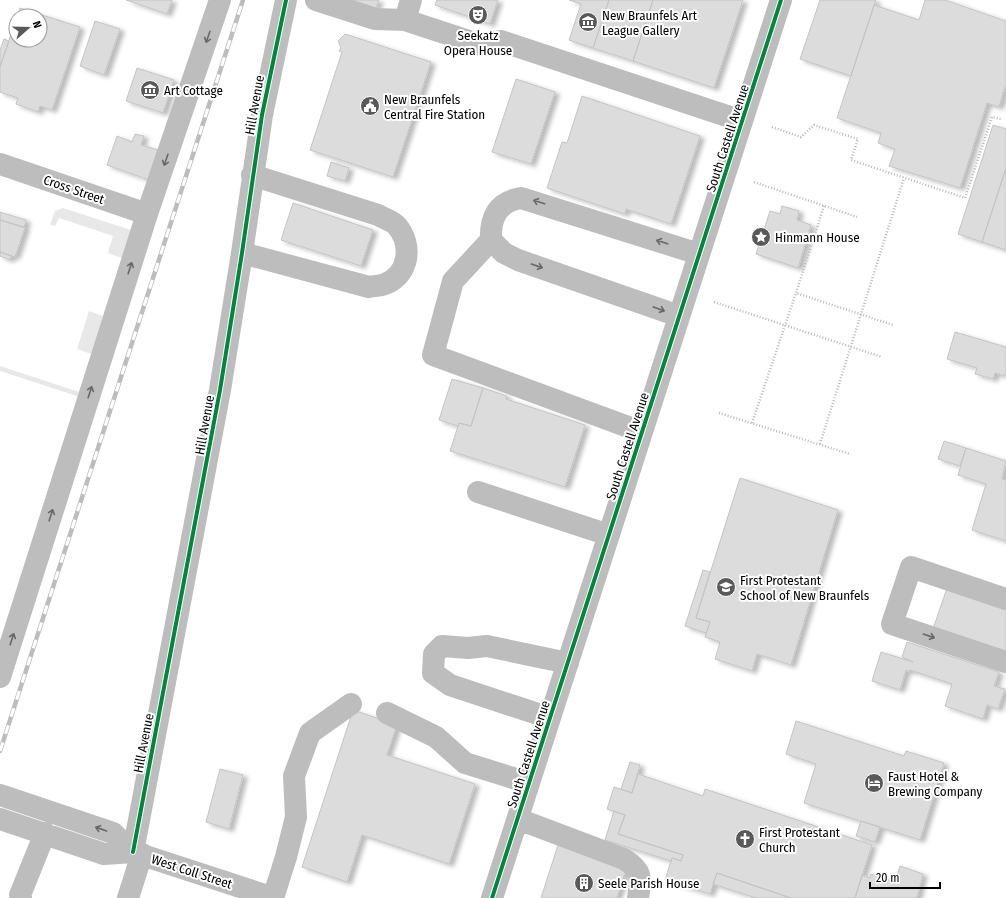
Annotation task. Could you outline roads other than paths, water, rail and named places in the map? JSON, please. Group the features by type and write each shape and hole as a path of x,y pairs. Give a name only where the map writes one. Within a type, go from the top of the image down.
{"street":[{"path":"0,677 147,214 220,0"},
{"name":"Hill Avenue","path":"128,898 214,425 268,80 286,0"},
{"path":"316,0 375,19 404,20 481,45 501,41 742,122"},
{"path":"404,20 411,0"},
{"name":"South Castell Avenue","path":"492,898 781,0"},
{"name":"Cross Street","path":"0,164 147,214"},
{"path":"242,253 369,287 385,284 399,274 406,260 406,242 397,225 378,216 252,176"},
{"path":"642,432 433,355 453,281 491,240 493,220 501,208 506,202 521,198 700,254"},
{"path":"491,240 504,253 518,260 679,316"},
{"path":"478,492 609,535"},
{"path":"1006,599 911,567 892,624 1006,662"},
{"path":"550,718 450,685 433,673 434,654 442,646 468,648 487,646 568,663"},
{"path":"273,898 286,857 296,817 294,776 310,733 351,704"},
{"path":"387,713 436,737 465,763 529,783"},
{"name":"West Coll Street","path":"0,795 113,833 137,853"},
{"name":"West Coll Street","path":"0,819 104,854 137,853 273,898"},
{"path":"518,819 624,859 635,866 641,879 638,898"},
{"path":"21,898 20,894 45,833"}],"railway":[{"path":"0,751 243,0"}],"place":[{"name":"Seekatz Opera House","path":"478,15"},
{"name":"New Braunfels Art League Gallery","path":"588,22"},
{"name":"Art Cottage","path":"150,90"},
{"name":"New Braunfels Central Fire Station","path":"370,106"},
{"name":"Hinmann House","path":"761,237"},
{"name":"First Protestant School of New Braunfels","path":"726,587"},
{"name":"Faust Hotel & Brewing Company","path":"874,783"},
{"name":"First Protestant Church","path":"745,839"},
{"name":"Seele Parish House","path":"584,883"}]}
